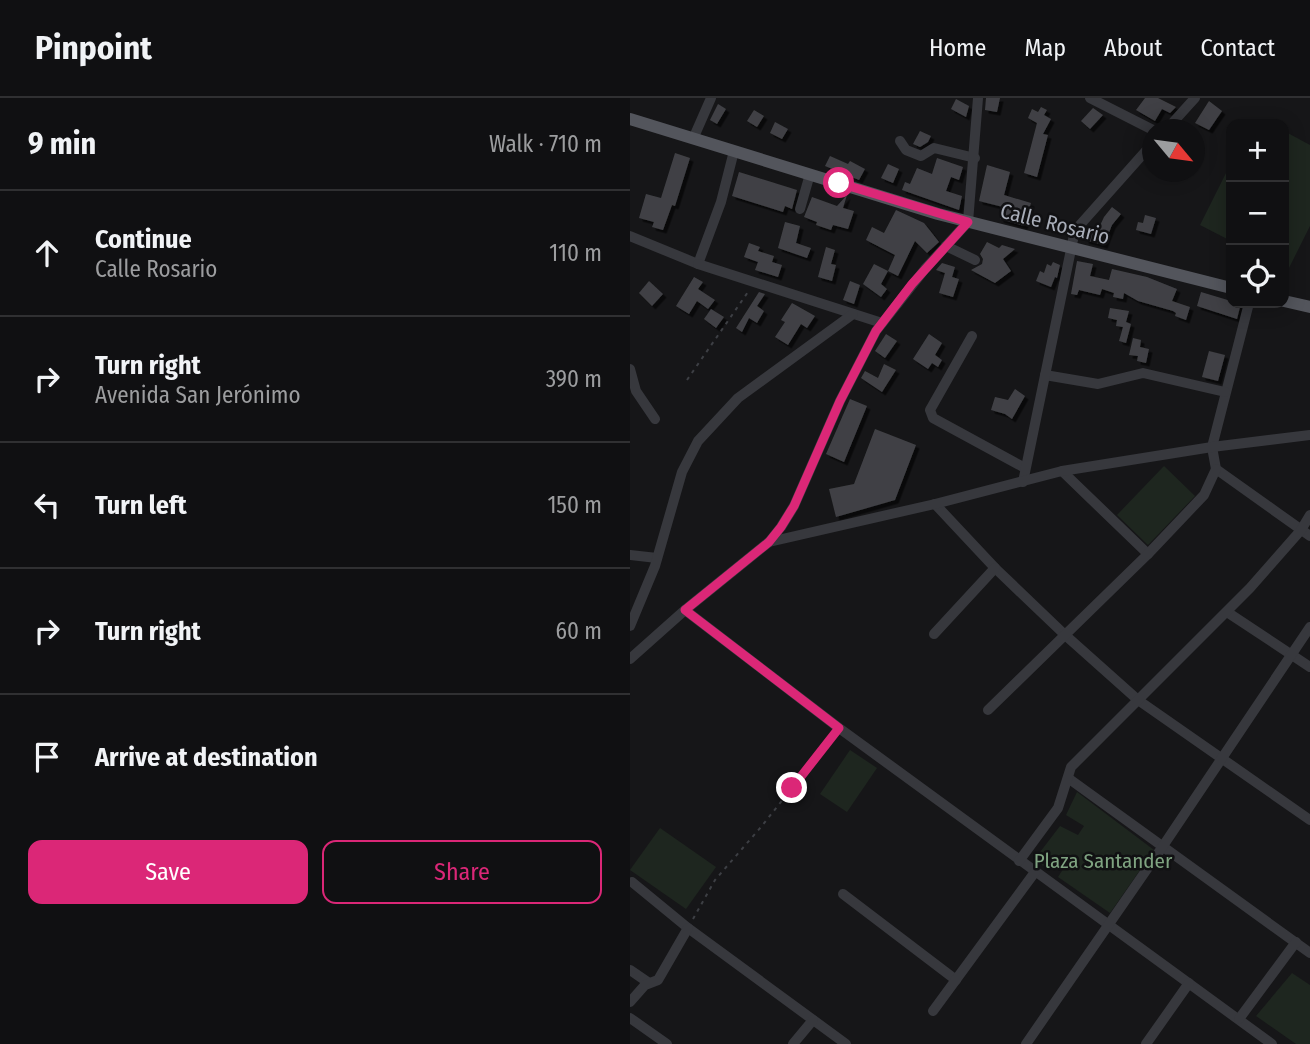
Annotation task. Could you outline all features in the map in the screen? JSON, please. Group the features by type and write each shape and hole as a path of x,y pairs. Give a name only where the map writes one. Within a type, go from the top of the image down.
{"main road":[{"name":"Calle Rosario","path":"630,119 968,222 1226,287"},
{"path":"1289,302 1310,307"}],"street":[{"path":"693,139 711,98"},
{"path":"630,659 769,542 794,506 862,355 907,289 968,222 978,98"},
{"path":"1090,98 1142,124"},
{"path":"1176,119 1195,98"},
{"path":"900,141 906,150 921,156 934,148 975,158"},
{"path":"698,264 721,202 734,151"},
{"path":"1023,482 1071,247 1079,226 1142,156"},
{"path":"800,209 810,174"},
{"path":"630,236 698,264 882,323"},
{"path":"946,246 975,260"},
{"path":"988,710 1148,554 1204,495 1216,470 1212,447 1248,308"},
{"path":"630,626 657,558 682,472 698,441 738,398 853,314"},
{"path":"972,336 930,410 931,414 933,418 1025,468"},
{"path":"630,369 636,391 654,419"},
{"path":"1045,374 1098,384 1143,373 1225,392"},
{"path":"769,542 936,504 1062,471 1212,447 1310,435"},
{"path":"1216,470 1306,533"},
{"path":"1062,471 1148,554"},
{"path":"936,504 996,568 1064,634 1138,700 1310,820"},
{"path":"1019,861 1058,808 1071,767 1306,533 1310,515"},
{"path":"630,555 657,558"},
{"path":"934,634 996,568"},
{"path":"685,610 839,728 1269,1043"},
{"path":"1227,612 1310,667"},
{"path":"1026,1044 1310,627"},
{"path":"1068,778 1310,953"},
{"path":"933,1011 1035,872"},
{"path":"632,882 688,928 846,1044"},
{"path":"843,894 956,980"},
{"path":"630,1002 641,989 658,980 688,928"},
{"path":"1239,1019 1296,942"},
{"path":"630,970 649,983"},
{"path":"1146,1044 1189,983"},
{"path":"630,1018 667,1044"},
{"path":"793,1044 813,1020"}],"path":[{"path":"687,380 755,282"},
{"path":"688,928 724,869 761,827 839,728"}],"green space":[{"path":"1289,134 1310,145 1310,226 1289,268"},
{"path":"1226,173 1226,238 1200,225"},
{"path":"1164,466 1195,496 1148,545 1117,515"},
{"path":"850,750 877,768 847,812 820,794"},
{"name":"Plaza Santander","path":"1077,792 1154,850 1110,913 1058,877 1067,863 1054,855 1045,867 1034,860 1060,826 1078,835 1084,826 1066,815"},
{"path":"660,828 716,867 686,909 630,870"},
{"path":"1292,973 1310,985 1310,1044 1296,1044 1256,1016"}],"building":[{"path":"986,98 1000,98 997,112 985,110"},
{"path":"1145,98 1158,98 1176,107 1170,113 1162,109 1156,119 1136,110"},
{"path":"956,99 969,106 966,117 951,109"},
{"path":"1209,101 1222,111 1209,130 1205,128 1205,119 1198,119"},
{"path":"718,104 726,109 717,124 710,120"},
{"path":"1041,107 1047,110 1044,115 1051,119 1043,134 1048,135 1037,177 1024,173 1037,123 1028,118 1032,109 1038,112"},
{"path":"1093,108 1103,115 1090,129 1081,121"},
{"path":"754,110 764,116 757,127 747,121"},
{"path":"775,122 788,129 782,139 770,133"},
{"path":"920,131 931,136 928,142 920,147 913,144"},
{"path":"675,153 690,158 675,206 672,205 663,230 652,227 654,222 639,218 646,194 661,198"},
{"path":"830,156 848,164 850,161 865,169 859,180 825,166"},
{"path":"937,158 963,167 959,180 951,177 946,191 962,196 959,210 902,190 905,182 910,184 917,168 932,174"},
{"path":"888,164 899,169 893,183 881,178"},
{"path":"987,165 1010,172 1004,195 1031,203 1024,226 1000,219 1003,207 979,201"},
{"path":"739,172 797,190 792,209 785,206 783,212 732,196"},
{"path":"847,195 843,208 854,211 848,229 833,225 831,230 804,217 812,197 837,206"},
{"path":"1112,207 1121,214 1112,225 1104,245 1085,240 1088,229 1097,232"},
{"path":"896,210 924,223 939,242 927,253 915,241 898,276 888,271 895,255 866,240 872,227 884,233"},
{"path":"1145,215 1156,218 1151,234 1136,230 1138,222 1143,223"},
{"path":"785,222 800,226 796,243 811,248 807,258 778,248"},
{"path":"987,242 999,248 1002,245 1015,249 1003,259 1011,271 995,283 971,270 982,264 980,254"},
{"path":"749,243 760,247 758,251 774,256 772,262 782,265 778,277 755,270 758,262 744,257"},
{"path":"826,247 835,250 831,264 836,265 832,281 818,277"},
{"path":"1077,261 1093,264 1090,276 1109,280 1112,269 1147,277 1177,289 1172,301 1190,307 1186,320 1175,316 1173,311 1138,301 1124,293 1123,299 1113,297 1114,293 1102,289 1100,295 1079,290 1077,295 1071,294"},
{"path":"1053,262 1060,265 1057,278 1055,277 1051,287 1036,281 1040,271 1044,273 1047,264 1051,266"},
{"path":"942,263 955,267 952,277 959,279 953,297 939,293 945,273 936,270"},
{"path":"874,264 888,271 881,284 887,289 881,297 863,284"},
{"path":"694,277 703,282 698,289 715,300 708,309 697,301 689,314 676,306"},
{"path":"649,281 663,294 652,306 639,293"},
{"path":"850,281 860,285 854,304 843,300"},
{"path":"759,292 765,294 757,306 764,311 757,323 749,318 742,332 736,328"},
{"path":"1201,292 1226,300 1226,308 1240,308 1237,319 1197,306"},
{"path":"792,303 815,316 807,328 801,324 788,345 775,337 785,322 781,320"},
{"path":"1110,308 1129,311 1126,322 1131,324 1126,343 1119,341 1123,327 1116,326 1117,320 1108,318"},
{"path":"711,309 724,317 716,328 704,319"},
{"path":"886,334 897,341 885,358 875,351"},
{"path":"929,334 942,343 935,355 942,360 938,367 932,363 928,369 913,359"},
{"path":"1133,338 1141,340 1140,347 1149,349 1146,363 1137,361 1138,356 1129,355"},
{"path":"1209,351 1225,355 1218,381 1202,377"},
{"path":"884,364 896,370 882,392 861,378 865,371 878,378"},
{"path":"1015,389 1025,396 1012,419 991,410 995,397 1008,400"},
{"path":"850,399 867,406 844,462 826,454"},
{"path":"875,429 916,445 895,500 836,517 829,489 854,484"}],"route":[{"path":"792,788 839,728 685,610 769,542 781,527 794,506 840,401 876,331 927,266 968,222 839,183"}]}
